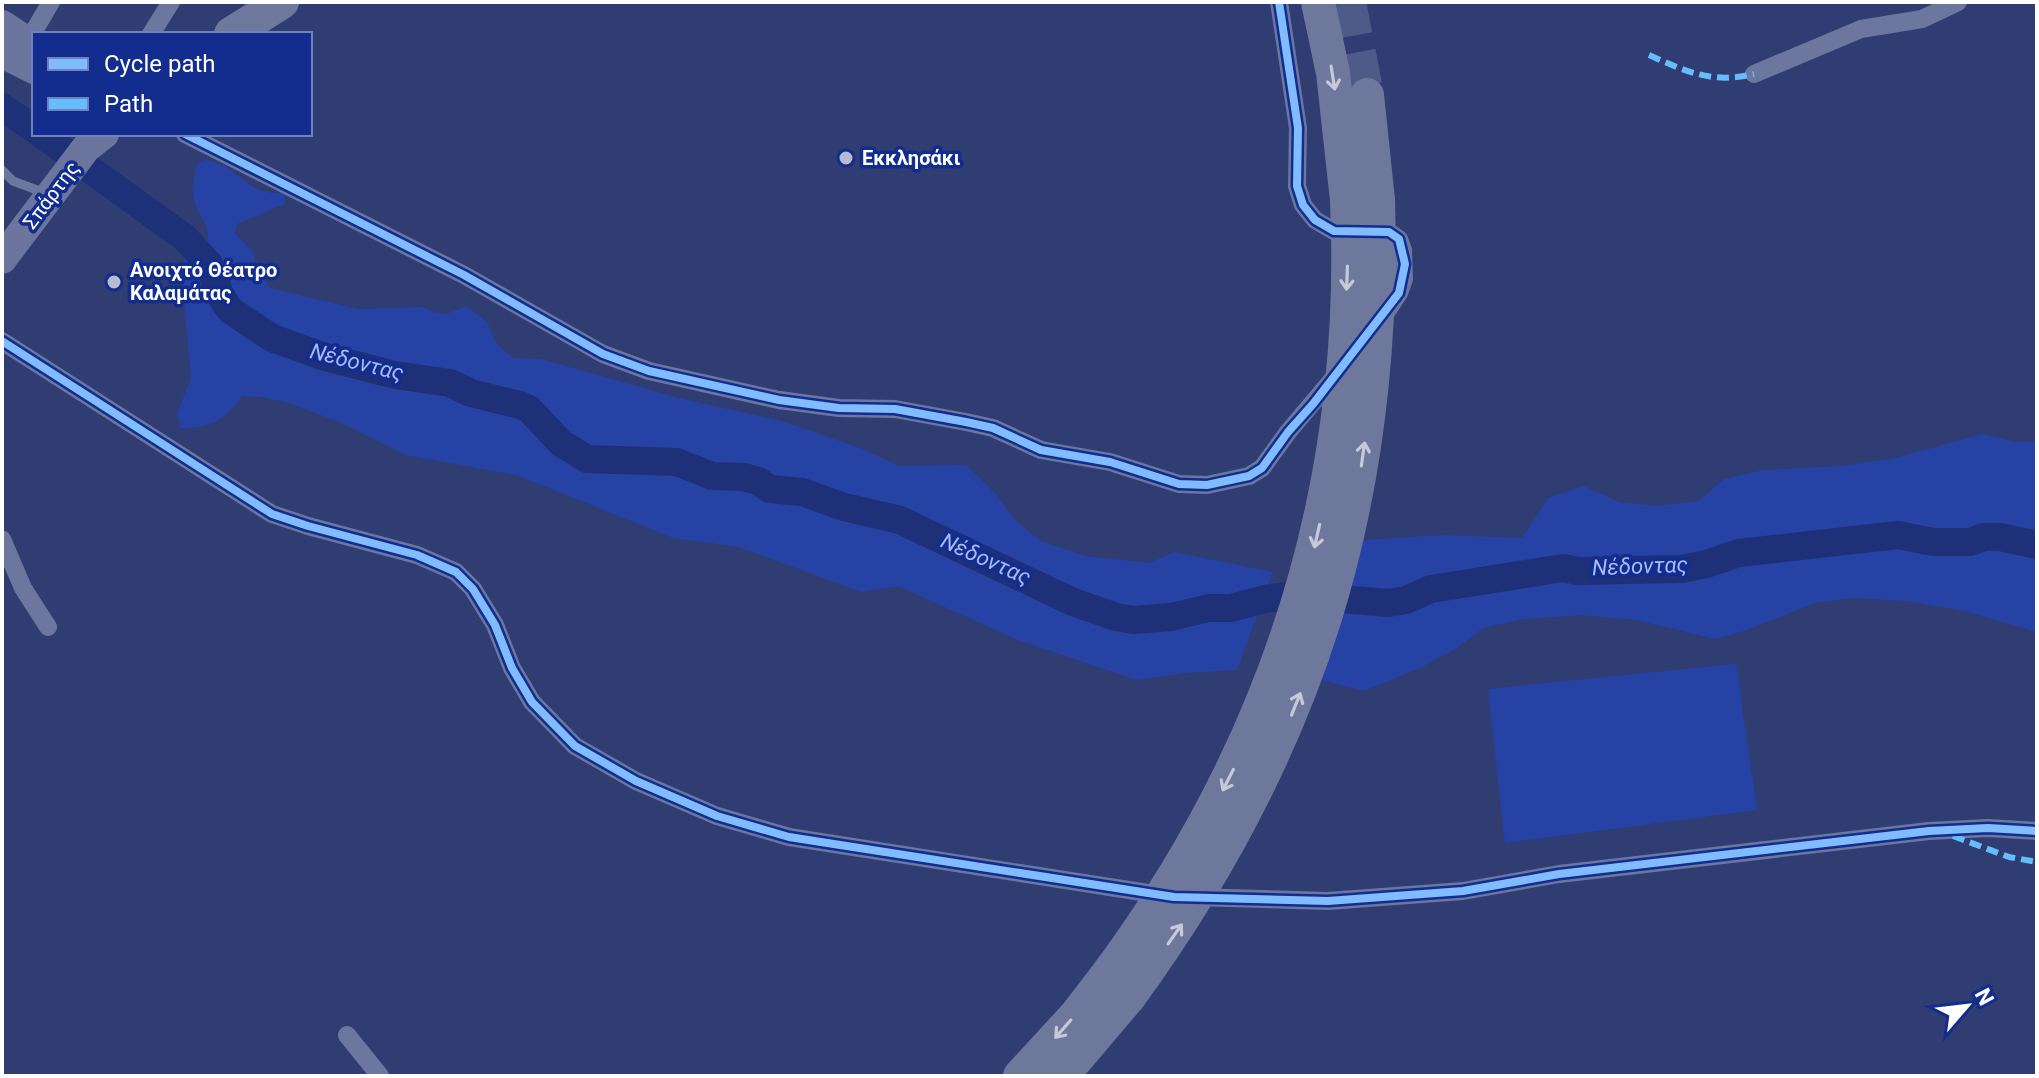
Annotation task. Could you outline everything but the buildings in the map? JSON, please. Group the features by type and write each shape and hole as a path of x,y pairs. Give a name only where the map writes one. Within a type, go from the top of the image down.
{"highway":[{"path":"232,32 282,2"},
{"path":"1318,2 1362,200"},
{"path":"1062,1076 1117,988 1160,902 1215,805 1256,721 1290,630 1316,540 1337,420 1345,336 1349,239 1362,200 1367,95"},
{"path":"1020,1076 1068,1024 1117,988"}],"main road":[{"path":"2,25 24,53"},
{"name":"Σπάρτης","path":"2,237 86,138"},
{"name":"Σπάρτης","path":"2,259 50,181"}],"street":[{"path":"35,32 51,2"},
{"path":"152,32 171,2"},
{"path":"190,136 464,275 603,354 649,371 779,400 839,408 895,409 966,422 993,428 1041,450 1110,462 1179,484 1207,485 1249,476 1262,468 1387,313 1404,279 1405,264 1399,239 1389,232 1334,231 1315,220 1303,205 1297,186 1298,128 1279,2"},
{"path":"1754,74 1861,29 1922,19 1958,2"},
{"path":"2,341 272,514 417,555 456,572 473,589 495,625 512,668 532,702 575,746 636,781 717,816 789,837 1174,897 1328,901 1463,891 1559,874 1929,831 1988,828 2037,831"},
{"path":"2,539 26,594 48,627"},
{"path":"347,1035 380,1076"}],"lane":[{"path":"2,170 13,181 50,181"}],"shaded area":[{"path":"206,159 228,168 260,190 284,193 285,204 237,224 235,233 253,252 257,269 270,288 358,309 423,307 446,314 466,306 487,322 497,344 514,358 541,359 679,398 782,421 863,449 899,466 966,465 992,490 1017,522 1041,541 1086,556 1149,563 1174,552 1273,572 1237,670 1137,680 1018,640 898,586 861,592 739,547 673,538 516,475 406,455 339,422 289,403 242,396 229,412 216,421 200,427 180,428 177,414 191,378 183,290 184,253 208,243 207,229 193,194 196,165"},
{"path":"1982,434 2016,442 2037,442 2037,632 1964,611 1908,601 1853,598 1815,603 1715,639 1636,620 1581,615 1523,619 1483,628 1457,648 1422,667 1364,691 1319,679 1363,540 1444,535 1522,538 1548,498 1584,486 1619,502 1656,506 1698,501 1724,479 1763,470 1841,466 1895,458"},
{"path":"1736,664 1757,810 1505,843 1488,689"}],"waterway":[{"name":"Νέδoντας","path":"2,107 32,128"},
{"name":"Νέδoντας","path":"44,136 185,238 209,264 220,295 230,310 272,338 325,357 395,375 450,383 471,393 520,405 529,409 561,443 587,459 677,462 712,476 744,477 770,489 802,492 844,507 900,520 1073,602 1116,617 1133,620 1171,617 1295,595 1388,603 1406,600 1431,589 1563,568 1578,571 1682,569 1739,553 1898,535 1933,542 1970,542 1984,537 2000,537 2037,545"}],"tunnel":[{"path":"1349,2 1367,95"}],"marked path":[{"path":"1649,55 1700,75 1725,78 1754,74"},
{"path":"1953,836 2009,857 2037,862"}],"cycle path":[{"path":"189,136 464,275 603,354 649,371 779,400 839,408 895,409 966,422 993,428 1041,450 1110,462 1179,484 1207,485 1249,476 1262,468 1399,293 1405,264 1399,239 1389,232 1334,231 1315,220 1303,205 1297,186 1298,128 1279,2"},
{"path":"2,341 272,514 417,555 456,572 473,589 495,625 512,668 532,702 575,746 636,781 717,816 789,837 1174,897 1328,901 1463,891 1559,874 1929,831 1988,828 2037,831"}],"place":[{"name":"Εκκλησάκι","path":"846,158"},
{"name":"Ανοιχτό Θέατρο Καλαμάτας","path":"114,282"}]}
